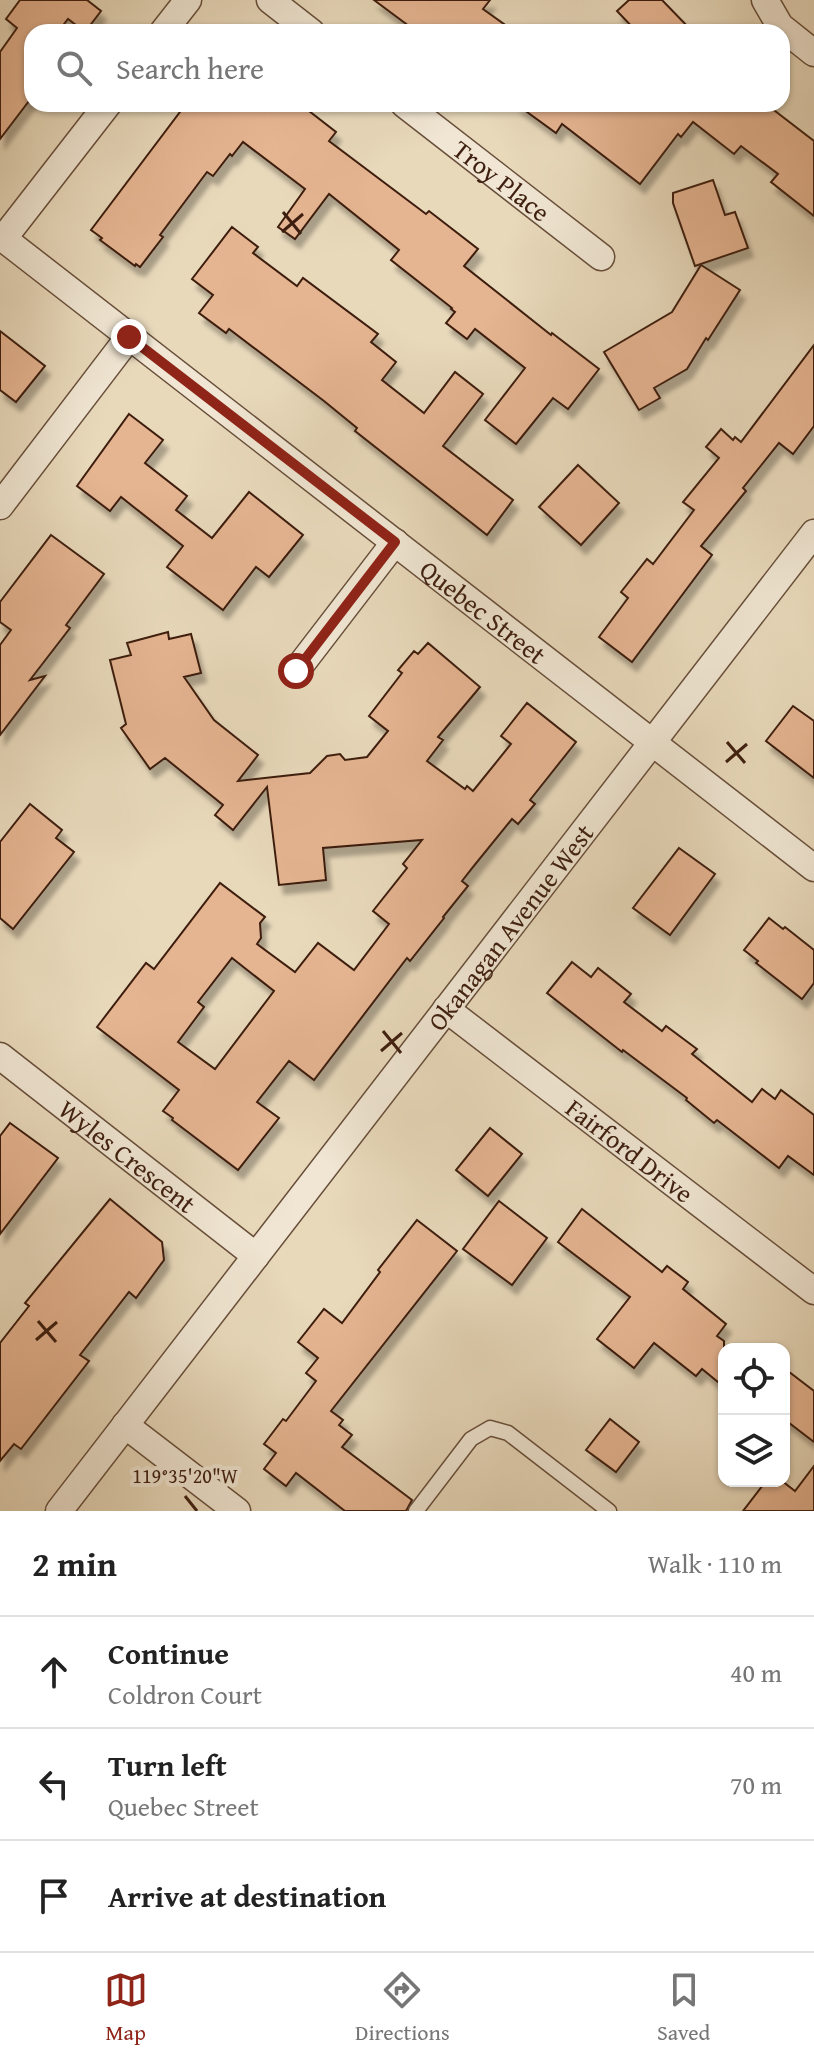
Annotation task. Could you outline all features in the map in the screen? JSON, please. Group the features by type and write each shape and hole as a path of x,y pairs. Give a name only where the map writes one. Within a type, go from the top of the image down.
{"street":[{"path":"169,24 188,0"},
{"path":"270,0 301,24"},
{"path":"765,0 779,24"},
{"path":"790,34 814,53"},
{"path":"2,238 102,112"},
{"name":"Troy Place","path":"414,112 601,257"},
{"name":"Quebec Street","path":"2,238 814,868"},
{"path":"0,506 129,337"},
{"name":"Okanagan Avenue West","path":"59,1511 814,533"},
{"path":"296,671 395,542"},
{"name":"Fairford Drive","path":"446,1009 814,1291"},
{"name":"Wyles Crescent","path":"0,1056 256,1256"},
{"path":"125,1425 237,1511"}],"lane":[{"path":"416,1511 471,1439 490,1428 508,1433 609,1511"}],"building":[{"path":"20,0 87,0 101,11 91,24 75,24 68,19 64,24 24,24 24,108 0,139 0,52 17,28 6,19"},
{"path":"374,0 490,0 483,9 504,24 406,24"},
{"path":"629,0 662,0 685,24 629,24 617,11"},
{"path":"180,112 310,112 336,132 329,141 478,249 464,266 599,369 568,409 553,398 516,444 485,420 525,368 475,329 467,339 446,323 455,312 452,308 391,260 399,250 329,194 295,239 278,227 305,189 243,142 213,176 207,172 140,267 100,240 102,238 91,230"},
{"path":"527,112 776,112 814,141 814,216 771,182 778,174 741,146 734,154 693,122 681,137 678,134 640,184 562,124 556,133"},
{"path":"713,180 725,215 735,212 748,248 695,266 673,203 673,193"},
{"path":"232,227 258,247 253,253 297,286 303,278 378,334 371,342 396,362 382,380 424,413 455,372 483,394 443,446 513,500 487,535 355,431 357,428 324,401 229,329 226,333 199,313 213,295 192,279"},
{"path":"701,265 740,290 687,369 654,388 660,398 639,410 604,352 672,312"},
{"path":"0,331 45,366 16,402 0,390"},
{"path":"814,345 814,426 793,454 779,443 743,488 746,491 701,546 712,555 632,662 599,637 628,598 621,592 647,559 653,564 694,510 683,502 719,458 706,447 721,429 733,440 735,437 741,442"},
{"path":"129,414 163,440 145,463 187,496 176,510 212,538 249,492 303,535 269,577 256,567 223,610 167,567 183,546 121,497 110,511 77,486"},
{"path":"578,465 619,503 581,545 539,507"},
{"path":"51,535 104,574 66,625 70,628 30,680 45,676 0,735 0,645 11,630 0,622 0,602"},
{"path":"168,632 169,639 191,634 201,673 184,677 214,720 258,755 238,781 310,773 327,756 340,754 345,760 367,757 388,731 369,716 402,673 398,670 414,651 418,654 428,643 480,687 438,737 443,740 427,761 465,789 467,786 473,791 511,744 501,736 527,703 576,742 530,800 535,804 518,824 512,819 473,867 462,881 468,886 410,961 407,958 314,1080 289,1061 257,1102 279,1118 238,1170 163,1111 179,1090 97,1027 146,963 154,969 220,883 265,917 260,923 261,938 257,944 295,972 318,943 354,970 389,924 373,911 407,868 403,864 422,840 323,848 326,880 279,885 267,787 233,830 215,815 223,805 165,758 150,769 121,728 126,724 110,660 131,655 127,643","holes":["232,958 274,991 215,1069 178,1042 204,1007 198,1002"]},
{"path":"793,706 814,721 814,778 766,741"},
{"path":"30,804 62,830 56,838 74,852 13,929 0,918 0,842"},
{"path":"679,848 715,874 670,935 633,908"},
{"path":"769,918 814,950 814,983 802,999 744,950"},
{"path":"572,962 591,977 598,968 631,994 624,1002 662,1031 666,1026 697,1049 692,1054 752,1102 762,1089 775,1099 781,1090 814,1115 814,1175 788,1156 779,1168 717,1120 714,1123 687,1098 547,993"},
{"path":"10,1123 58,1158 0,1234 0,1136"},
{"path":"490,1128 522,1154 488,1196 456,1170"},
{"path":"110,1199 162,1242 164,1260 136,1298 129,1292 80,1355 89,1361 21,1449 14,1444 0,1461 0,1343 29,1306 25,1303"},
{"path":"499,1201 547,1238 512,1285 463,1249"},
{"path":"582,1209 662,1272 667,1266 688,1282 683,1289 726,1324 717,1336 724,1341 718,1343 718,1382 702,1369 696,1376 654,1343 634,1368 597,1339 630,1297 558,1242"},
{"path":"417,1220 457,1251 331,1411 343,1420 339,1425 352,1435 342,1447 412,1500 406,1511 345,1511 296,1473 286,1486 264,1469 276,1453 264,1444 316,1381 306,1373 318,1358 298,1342 324,1309 342,1323"},
{"path":"790,1373 814,1391 814,1442 790,1424"},
{"path":"610,1419 639,1442 616,1472 586,1450"},
{"path":"814,1466 814,1511 743,1511 761,1487 790,1487 795,1491"}],"route":[{"path":"129,337 395,542 296,671"}]}
